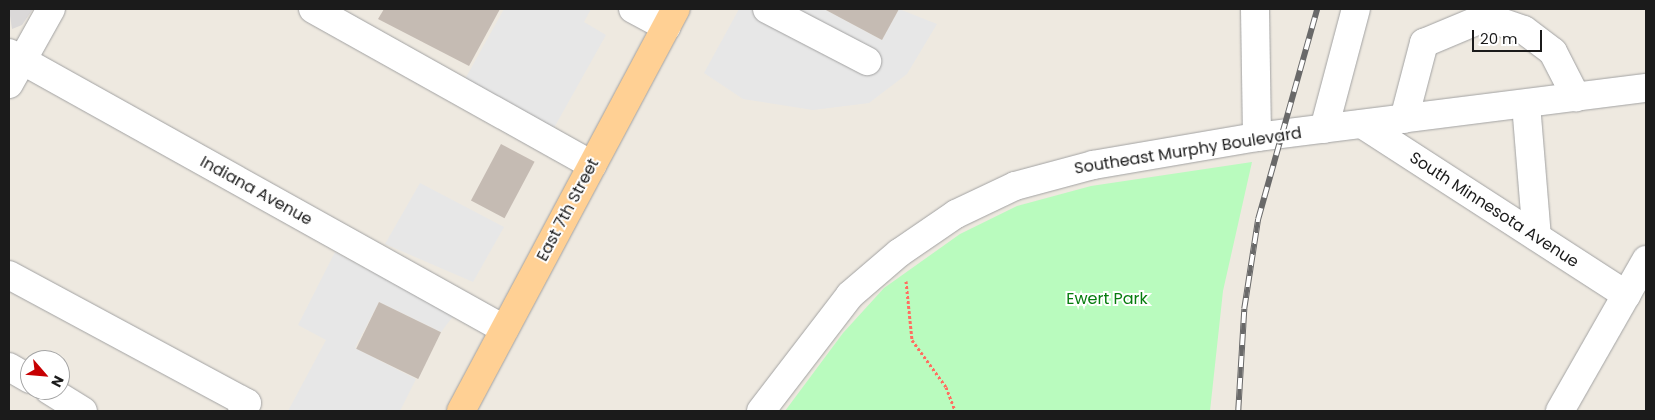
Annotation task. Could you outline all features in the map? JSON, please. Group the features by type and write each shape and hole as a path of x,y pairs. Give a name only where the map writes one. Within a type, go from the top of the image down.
{"main road":[{"name":"East 7th Street","path":"461,411 671,18"}],"street":[{"path":"9,84 15,56 51,9"},
{"path":"313,9 592,165"},
{"path":"634,9 671,18"},
{"path":"766,9 867,61"},
{"path":"1255,9 1257,137"},
{"path":"1324,129 1356,9"},
{"path":"1404,119 1424,43 1486,17 1524,30 1553,52 1576,97"},
{"name":"Indiana Avenue","path":"15,56 504,329"},
{"name":"Southeast Murphy Boulevard","path":"761,411 850,295 899,253 956,214 1015,186 1093,165 1257,137 1646,88"},
{"path":"1526,104 1537,238"},
{"name":"South Minnesota Avenue","path":"1362,124 1626,295"},
{"path":"1560,411 1646,260"},
{"path":"9,275 247,403 242,411"},
{"path":"65,400 83,411"}],"path":[{"path":"905,279 912,340 946,387 955,411"}],"shaded area":[{"path":"9,9 33,9 22,25 12,29"},
{"path":"504,9 591,9 584,22 606,35 545,144 460,88"},
{"path":"739,9 824,9 882,40 899,9 937,24 907,74 869,103 813,110 743,99 704,73"},
{"path":"420,183 504,227 473,282 385,244"},
{"path":"335,252 454,315 441,332 379,302 355,348 416,379 400,411 288,411 326,340 298,325"}],"green space":[{"name":"Ewert Park","path":"1252,162 1223,291 1210,411 785,411 843,333 884,288 960,234 1017,206 1091,186"}],"building":[{"path":"384,9 500,9 469,66 378,19"},
{"path":"824,9 899,9 882,40"},
{"path":"501,144 535,162 505,218 471,201"},
{"path":"379,302 441,332 418,379 356,349"}],"railway":[{"path":"1238,411 1244,309 1258,219 1317,9"}]}
